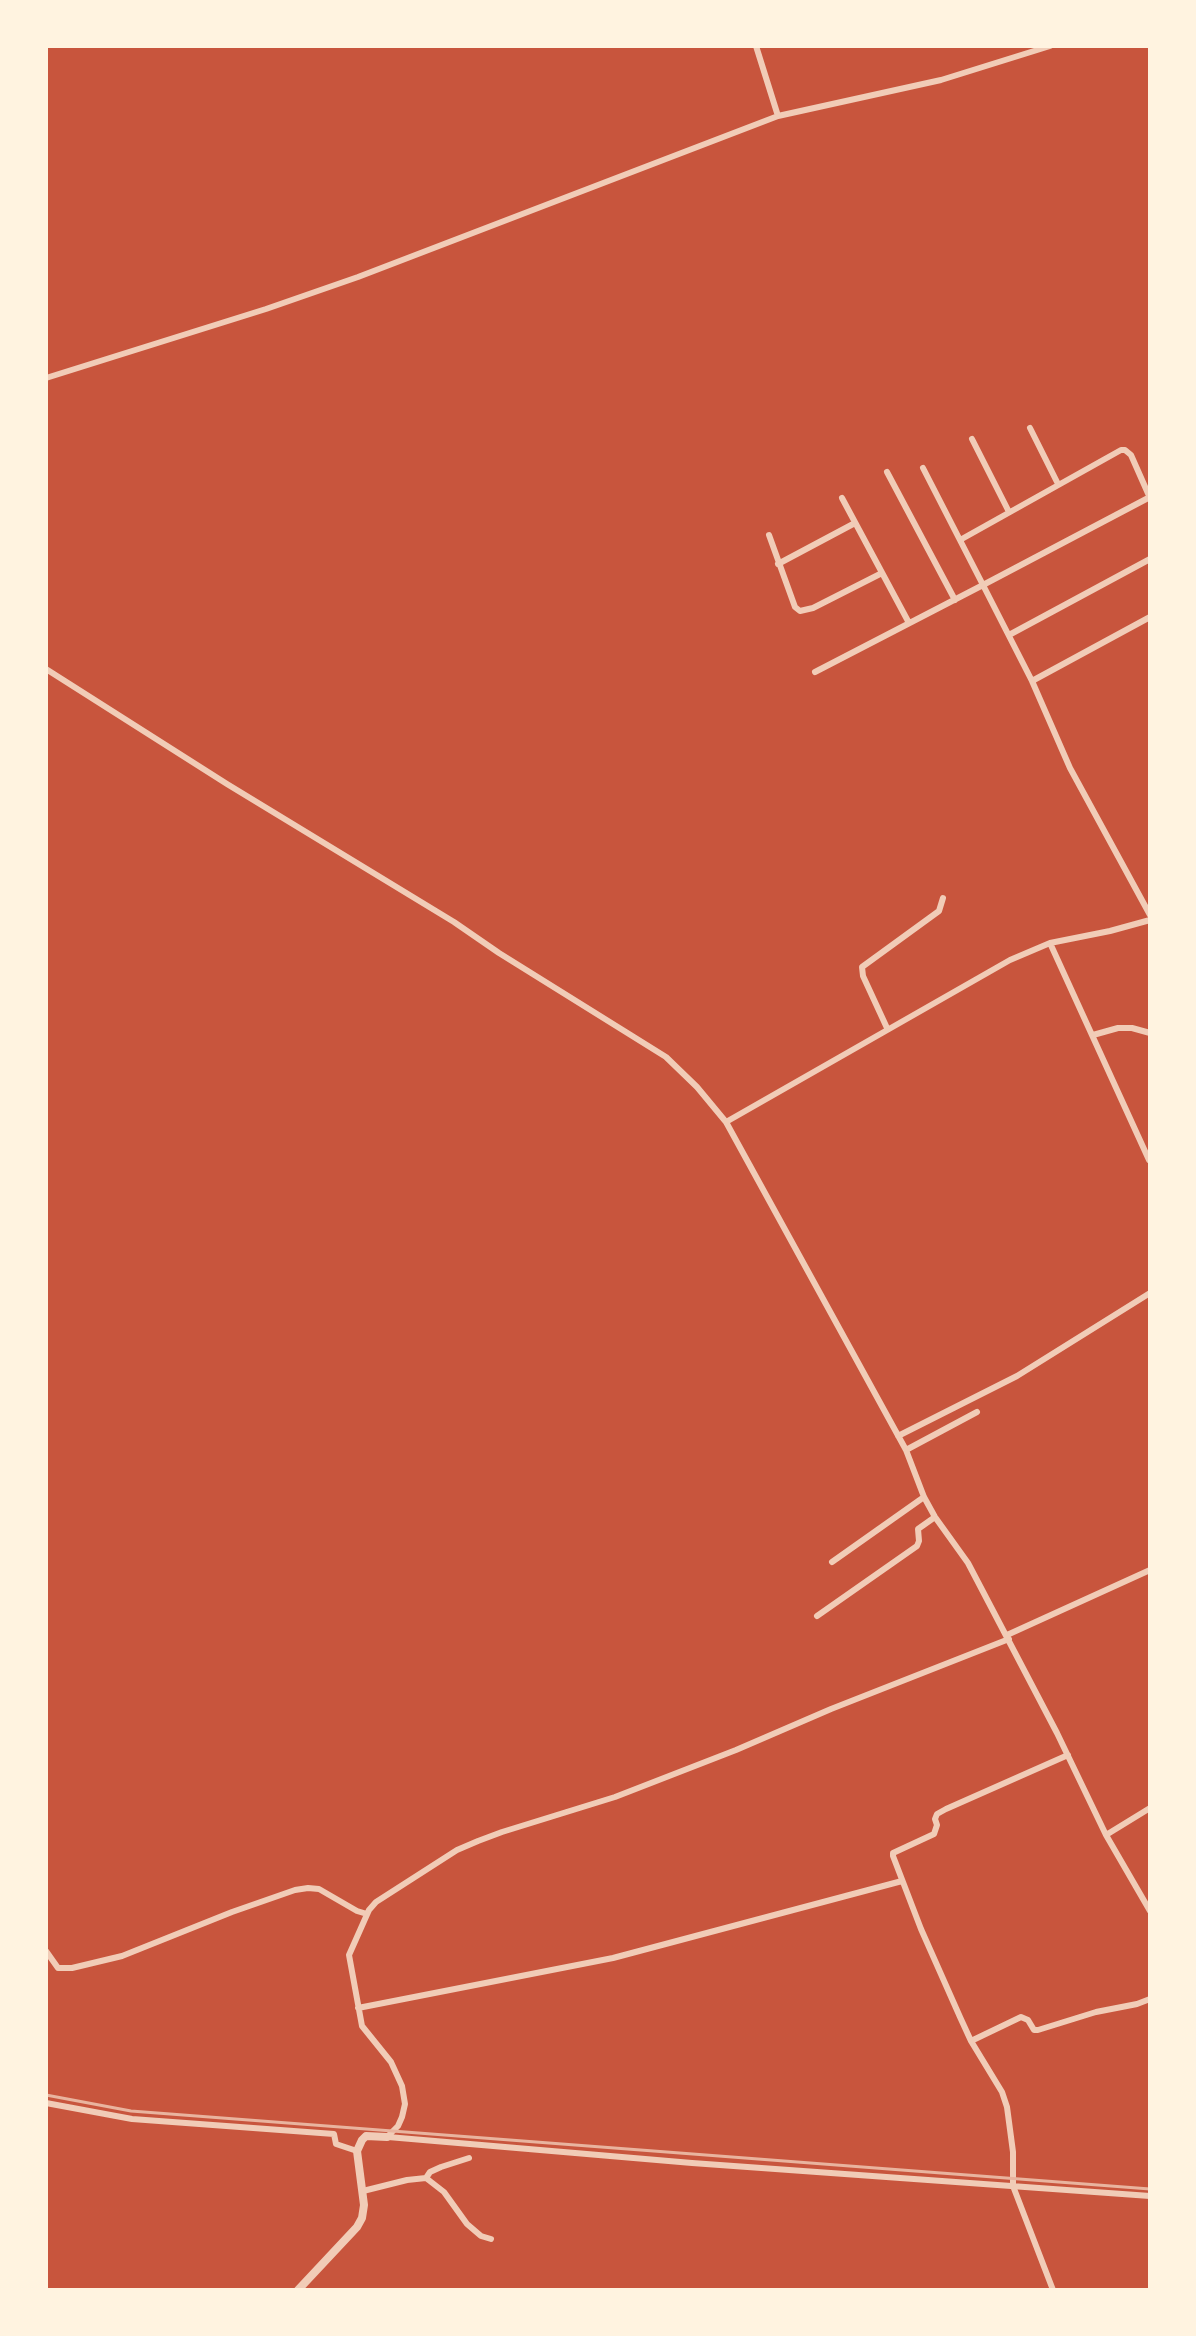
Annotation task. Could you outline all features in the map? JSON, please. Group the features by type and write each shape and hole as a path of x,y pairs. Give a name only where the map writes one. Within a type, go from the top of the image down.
{"street":[{"path":"756,46 778,116"},
{"path":"46,378 358,277 778,116 941,80 1050,46"},
{"path":"1030,428 1058,484"},
{"path":"972,439 1009,512"},
{"path":"815,672 1150,497 1131,455 1125,450 960,540"},
{"path":"726,1122 1010,960 1050,943 1096,934 1150,918 1070,768 1032,681 923,468"},
{"path":"887,472 955,600"},
{"path":"842,498 909,623"},
{"path":"778,564 855,523"},
{"path":"769,535 795,607 803,611 882,573"},
{"path":"1009,635 1150,559"},
{"path":"1032,681 1150,617"},
{"path":"46,669 666,1057 697,1087 726,1122 906,1450 924,1497 968,1563 1008,1637 1106,1835 1150,1911"},
{"path":"887,1028 863,976 862,967 939,911 943,898"},
{"path":"1050,943 1149,1160"},
{"path":"1093,1035 1118,1028 1150,1033"},
{"path":"898,1436 1017,1376 1150,1293"},
{"path":"906,1450 977,1412"},
{"path":"832,1562 924,1497"},
{"path":"817,1616 917,1546 918,1529 935,1517"},
{"path":"387,2137 402,2117 405,2104 402,2086 391,2062 362,2026 349,1955 367,1914 376,1902 457,1850 478,1841 615,1797 736,1750 1008,1637 1150,1571"},
{"path":"1053,2290 1013,2186 1013,2152 1007,2107 999,2086 971,2041 925,1937 893,1853 934,1834 937,1814 1068,1755"},
{"path":"1106,1835 1150,1808"},
{"path":"358,2008 613,1958 902,1881"},
{"path":"46,1951 58,1968 72,1968 122,1956 232,1912 308,1888 319,1889 367,1914"},
{"path":"971,2041 1021,2017 1038,2030 1150,1999"},
{"path":"46,2103 132,2119 334,2134 336,2144 355,2150"},
{"path":"298,2290 362,2218 363,2191 355,2150 366,2136 1150,2196"},
{"path":"426,2178 430,2172 469,2158"},
{"path":"363,2191 426,2178 444,2192 467,2224 481,2236 491,2239"}],"railway":[{"path":"46,2095 131,2111 1150,2189"}]}
